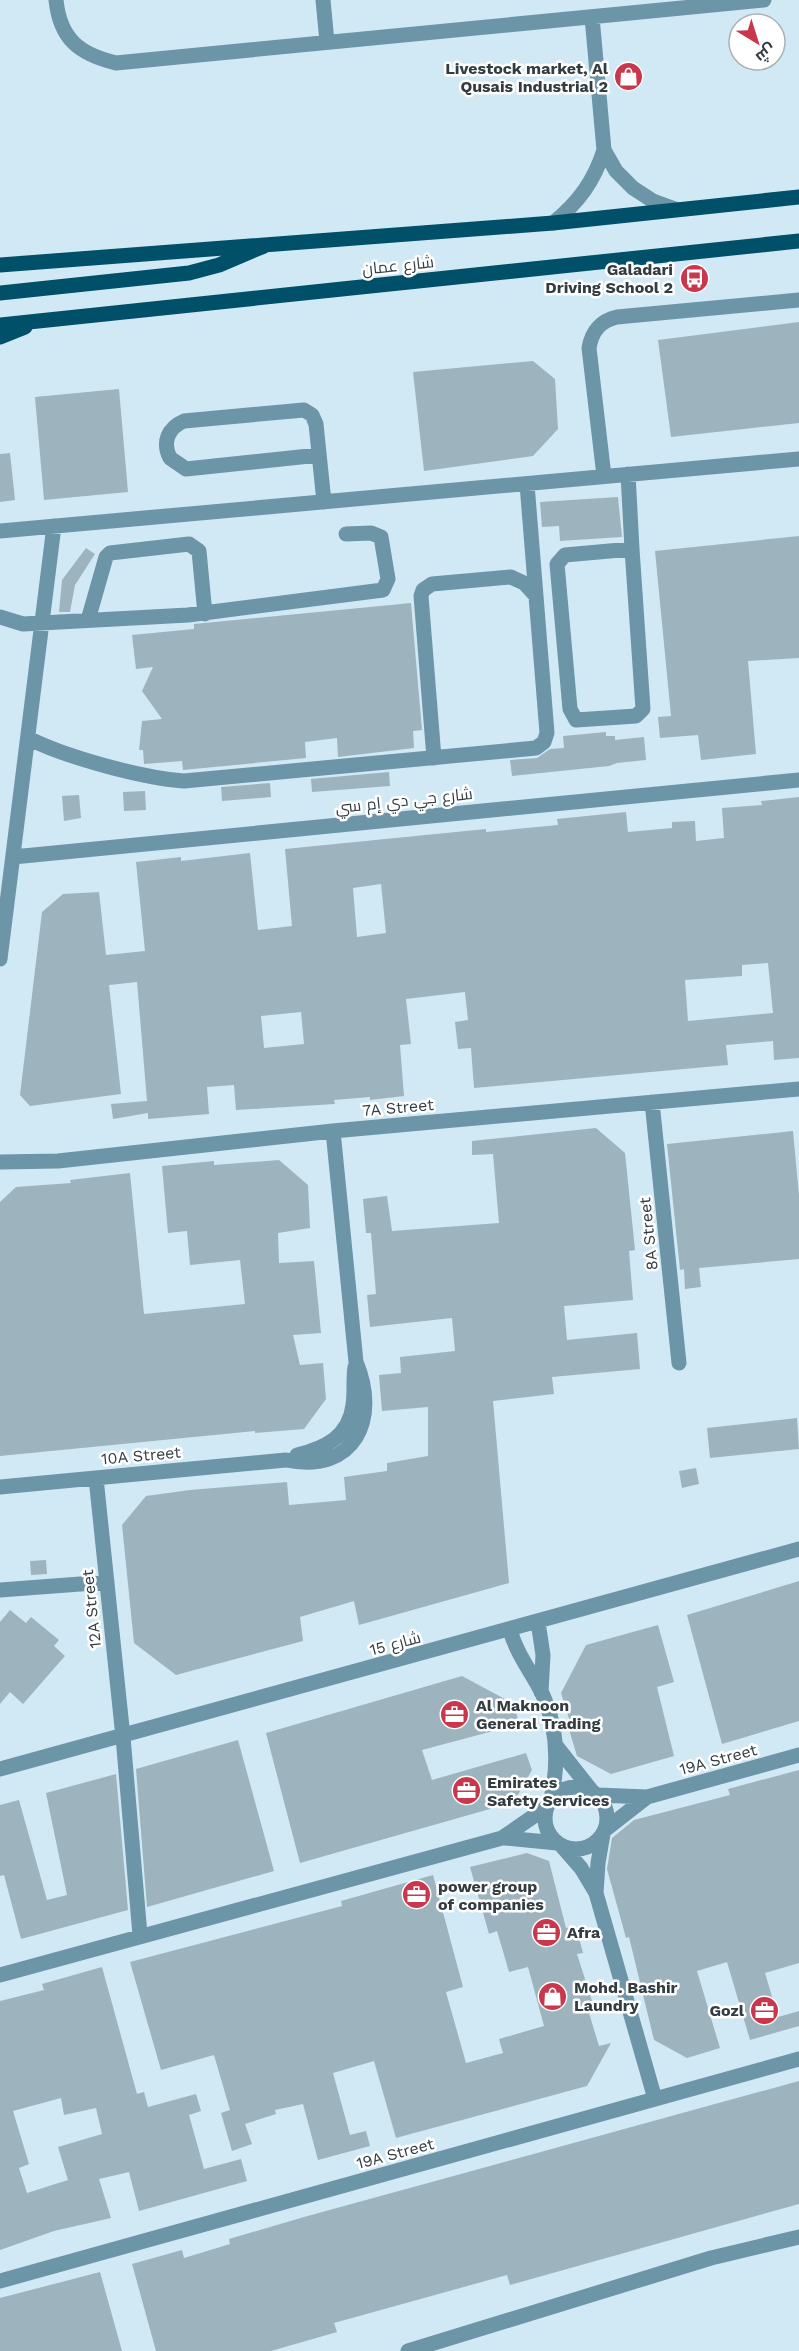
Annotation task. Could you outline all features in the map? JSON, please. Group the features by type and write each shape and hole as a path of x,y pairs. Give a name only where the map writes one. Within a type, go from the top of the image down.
{"main road":[{"name":"شارع عمان","path":"4,263 554,223 799,197"},
{"name":"شارع عمان","path":"0,326 799,241"},
{"path":"0,293 189,273 219,265 272,243"},
{"path":"0,337 34,322"}],"street":[{"path":"56,0 58,22 68,38 81,50 116,63 764,0"},
{"path":"323,0 327,42"},
{"path":"554,223 586,191 597,171 604,150 592,17"},
{"path":"604,150 616,171 633,188 653,201 675,209"},
{"path":"604,476 589,348 594,331 601,324 617,317 799,300"},
{"path":"319,455 186,469 170,458 166,440 173,428 184,421 300,409 308,411 315,419 319,455 324,502"},
{"path":"0,531 799,459"},
{"path":"628,474 643,709 636,716 576,720 570,709 556,564 565,555 632,549"},
{"path":"28,738 45,747 151,777 184,781 536,748 544,742 547,733 527,484"},
{"path":"0,959 54,526"},
{"path":"0,617 23,624 205,614 383,590 388,579 381,537 371,533 346,534"},
{"path":"88,620 106,557 110,553 189,544 199,551 205,614"},
{"path":"434,758 421,596 423,590 432,584 511,577 524,583 536,596"},
{"name":"شارع جي دي إم سي","path":"13,857 799,780"},
{"name":"7A Street","path":"0,1162 58,1161 333,1131 799,1089"},
{"name":"8A Street","path":"652,1102 679,1363"},
{"name":"10A Street","path":"0,1487 286,1460 324,1448 344,1430 353,1404 356,1362 333,1131"},
{"name":"12A Street","path":"96,1478 123,1737 140,1935"},
{"name":"شارع 15","path":"0,1769 799,1550"},
{"path":"0,1590 107,1582"},
{"path":"538,1622 543,1654 541,1692"},
{"path":"510,1630 526,1669 541,1692 557,1747 607,1811 598,1863 596,1893"},
{"path":"557,1747 547,1831 580,1868 596,1893 655,2099"},
{"name":"19A Street","path":"646,1797 799,1755"},
{"path":"502,1838 549,1803 558,1792 574,1786 595,1793 646,1797"},
{"path":"0,1975 502,1838 584,1848 592,1845 604,1831 646,1797"},
{"name":"19A Street","path":"0,2281 799,2060"},
{"path":"408,2351 711,2258 799,2237"}],"building":[{"path":"799,322 799,423 671,437 658,340"},
{"path":"533,361 555,379 558,429 533,456 424,471 413,372"},
{"path":"119,389 128,492 44,500 35,397"},
{"path":"10,453 15,500 0,502 0,454"},
{"path":"618,497 622,537 560,541 559,526 542,527 540,502"},
{"path":"799,536 799,658 748,661 756,754 701,760 698,735 660,738 658,717 671,716 655,551"},
{"path":"86,548 95,554 75,585 70,612 59,612 62,580"},
{"path":"411,603 422,730 413,731 414,748 338,757 337,738 305,742 306,758 183,770 182,761 144,764 143,750 139,750 142,721 162,719 142,691 153,667 136,669 132,635 194,629 194,624"},
{"path":"606,732 606,736 615,736 615,740 644,737 646,760 512,776 510,760 537,758 550,749 564,748 563,736"},
{"path":"389,772 390,786 312,792 311,779"},
{"path":"270,783 271,797 222,801 221,787"},
{"path":"145,791 146,810 124,811 123,792"},
{"path":"79,795 81,818 64,821 62,796"},
{"path":"799,797 799,1058 774,1060 773,1041 726,1045 728,1065 474,1088 471,1048 458,1049 455,1022 468,1020 465,992 406,999 411,1044 400,1045 404,1096 370,1100 370,1097 334,1100 335,1104 236,1110 234,1085 207,1087 209,1114 148,1119 148,1113 113,1119 111,1104 147,1101 137,982 109,985 121,1094 30,1106 20,1095 42,912 63,894 99,892 106,955 145,951 136,862 181,857 181,861 250,853 258,930 292,926 285,849 486,829 486,832 558,825 557,819 626,812 628,832 672,828 672,822 695,821 696,841 724,838 722,808 762,805 761,801","holes":["381,884 386,933 357,937 353,888","768,963 773,1013 688,1021 685,980 742,976 742,965","301,1012 304,1044 264,1048 261,1016"]},
{"path":"596,1128 625,1153 635,1250 629,1251 633,1300 564,1306 567,1340 637,1333 640,1369 552,1377 554,1394 493,1401 509,1583 359,1625 354,1601 300,1617 303,1641 176,1675 134,1643 122,1525 146,1496 287,1482 289,1505 346,1500 344,1477 387,1471 387,1463 428,1456 428,1407 382,1411 379,1375 401,1373 400,1357 455,1351 452,1318 370,1327 367,1295 376,1294 371,1233 366,1233 363,1199 387,1196 392,1231 499,1223 493,1154 472,1155 472,1141"},
{"path":"793,1131 799,1195 799,1259 699,1268 701,1287 685,1289 684,1269 680,1270 667,1144"},
{"path":"279,1160 308,1185 310,1228 278,1233 279,1263 314,1261 321,1333 293,1335 300,1365 323,1363 326,1399 304,1429 255,1433 255,1431 0,1456 0,1202 16,1187 71,1183 70,1180 130,1173 144,1314 245,1304 240,1260 190,1265 187,1231 168,1233 162,1166 214,1161 214,1165"},
{"path":"797,1418 799,1449 710,1458 707,1428"},
{"path":"696,1468 699,1484 682,1488 679,1471"},
{"path":"46,1560 47,1574 31,1575 30,1561"},
{"path":"799,1581 799,1721 722,1744 687,1615"},
{"path":"10,1610 26,1623 31,1617 59,1640 54,1646 65,1656 23,1704 10,1692 0,1704 0,1622"},
{"path":"658,1625 674,1682 657,1687 674,1756 611,1774 577,1756 561,1693 586,1645"},
{"path":"462,1676 514,1704 519,1724 422,1750 432,1780 526,1753 532,1770 514,1802 300,1863 266,1733"},
{"path":"238,1740 274,1871 147,1907 136,1769"},
{"path":"799,1770 799,1963 765,1973 778,2017 799,2011 799,2026 750,2040 727,1962 697,1971 720,2048 687,2058 654,2040 629,1937 626,1938 607,1869 612,1838 634,1820 730,1795 728,1789"},
{"path":"116,1774 128,1910 21,1939 4,1875 0,1876 0,1805 19,1800 47,1900 67,1895 46,1793"},
{"path":"527,1853 549,1861 566,1928 576,1926 583,1953 577,1954 592,2001 586,2003 599,2046 611,2043 587,2086 396,2138 374,2061 333,2073 350,2135 366,2131 370,2146 318,2160 303,2104 275,2110 276,2114 245,2124 252,2144 232,2151 221,2113 230,2110 214,2055 161,2070 130,1962 342,1906 341,1901 433,1875 463,1987 446,1992 466,2063 503,2053 499,2039 544,2026 528,1967 509,1972 497,1931 489,1934 470,1867"},
{"path":"102,1967 137,2094 144,2092 148,2107 196,2094 201,2111 189,2115 204,2169 241,2159 247,2181 139,2211 129,2172 99,2179 111,2218 54,2231 0,2250 0,2001 44,1990 42,1984","holes":["61,2098 64,2115 96,2108 102,2134 58,2147 68,2180 27,2193 19,2168 29,2164 13,2111"]},
{"path":"799,2081 799,2204 510,2285 507,2275 334,2323 337,2332 271,2351 156,2351 132,2264 182,2250 184,2258 230,2244 229,2239 304,2217"},
{"path":"100,2272 122,2351 0,2351 0,2298"}],"place":[{"name":"Livestock market, Al Qusais Industrial 2","path":"629,77"},
{"name":"Galadari Driving School 2","path":"694,278"},
{"name":"Al Maknoon General Trading","path":"455,1714"},
{"name":"Emirates Safety Services","path":"466,1791"},
{"name":"power group of companies","path":"417,1895"},
{"name":"Afra","path":"546,1932"},
{"name":"Mohd. Bashir Laundry","path":"553,1996"},
{"name":"Gozl","path":"765,2010"}]}
